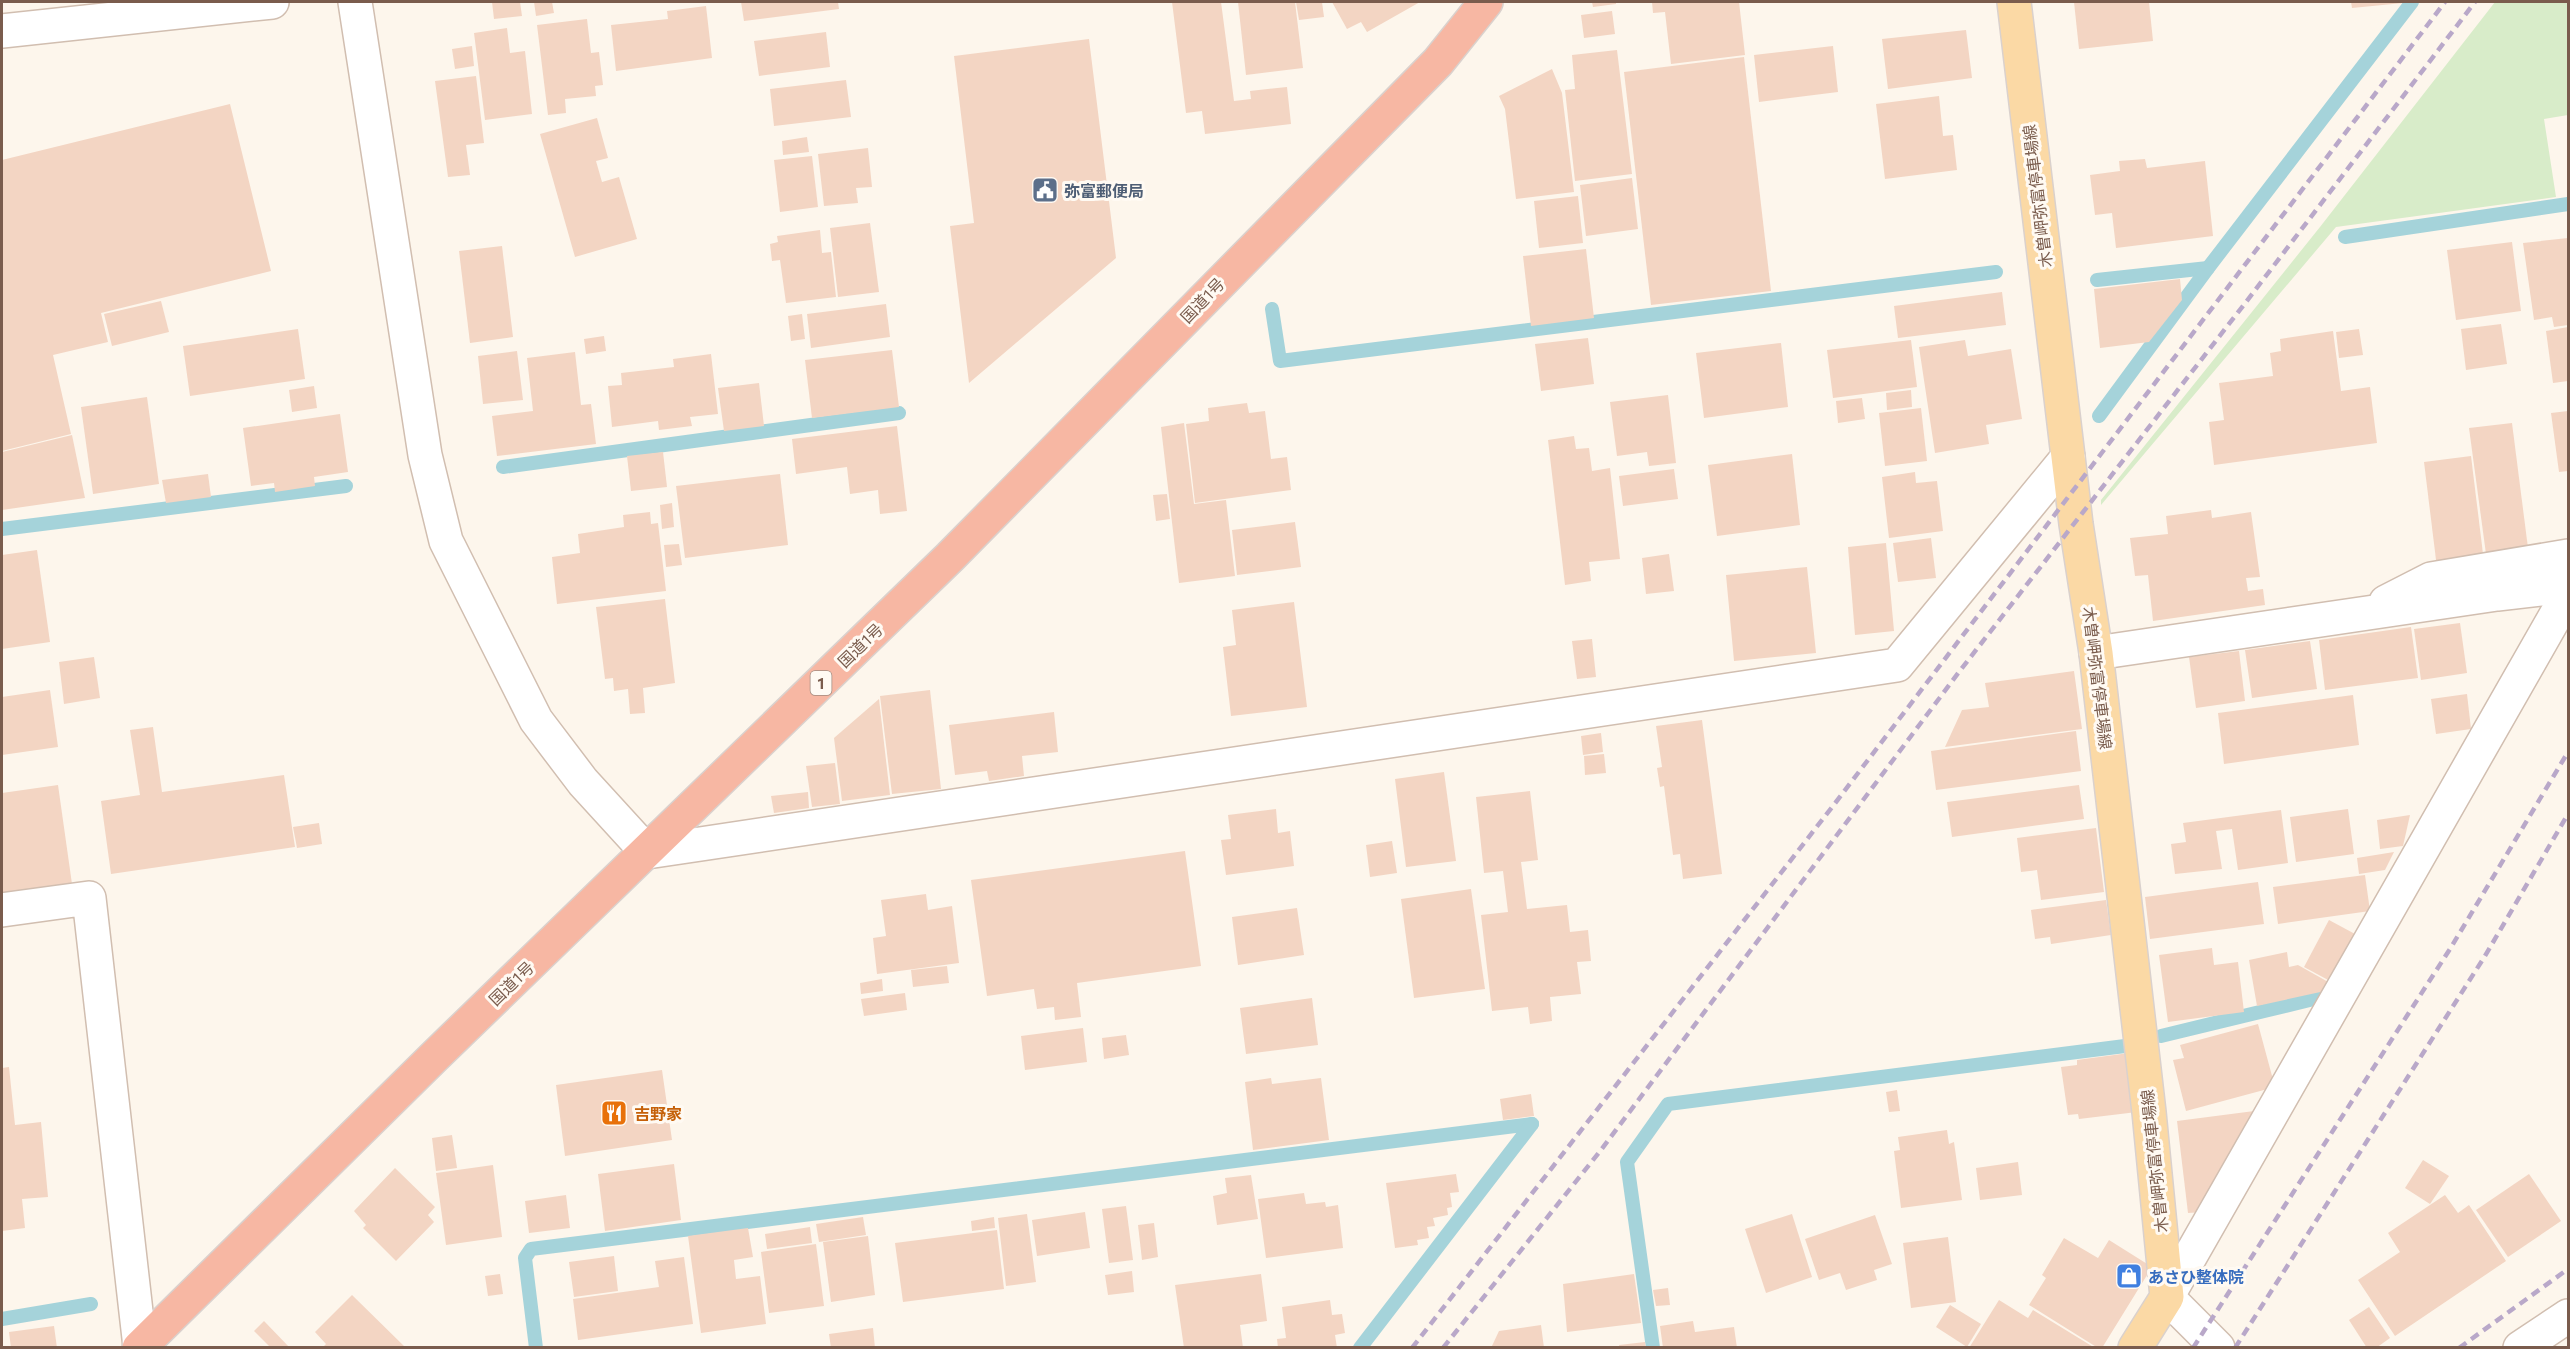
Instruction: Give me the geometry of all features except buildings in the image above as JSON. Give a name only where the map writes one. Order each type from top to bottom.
[{"type":"highway","name":"国道1号","points":[[140,1347],[434,1057],[958,550],[1438,62],[1486,2]]},
{"type":"main road","name":"木曽岬弥富停車場線","points":[[2014,2],[2076,524],[2096,653],[2149,1112],[2167,1297]]},
{"type":"main road","points":[[2135,1347],[2167,1297]]},
{"type":"street","points":[[2,31],[272,2]]},
{"type":"street","points":[[355,2],[425,455],[446,541],[536,720],[583,782],[647,852],[1897,665],[2068,457]]},
{"type":"street","points":[[2363,614],[2431,579],[2568,556]]},
{"type":"street","points":[[2096,653],[2497,594],[2566,595],[2167,1297],[2218,1347]]},
{"type":"street","points":[[2,910],[89,898],[140,1347]]},
{"type":"street","points":[[2520,1347],[2568,1316]]},
{"type":"green space","points":[[2495,2],[2568,2],[2568,115],[2544,119],[2556,197],[2336,227],[2101,505],[2101,500],[2320,227]]},
{"type":"waterway","points":[[2099,416],[2208,268],[2412,2]]},
{"type":"waterway","points":[[2345,237],[2568,204]]},
{"type":"waterway","points":[[2097,280],[2208,268]]},
{"type":"waterway","points":[[1272,309],[1280,361],[1996,272]]},
{"type":"waterway","points":[[503,467],[899,413]]},
{"type":"waterway","points":[[2,529],[346,486]]},
{"type":"waterway","points":[[2161,1036],[2326,996],[2331,987]]},
{"type":"waterway","points":[[1653,1348],[1627,1162],[1668,1104],[2125,1046]]},
{"type":"waterway","points":[[536,1348],[525,1258],[531,1249],[1532,1124]]},
{"type":"waterway","points":[[1360,1348],[1532,1124]]},
{"type":"waterway","points":[[2,1319],[91,1304]]},
{"type":"railway","points":[[1412,1348],[1836,802],[2445,2]]},
{"type":"railway","points":[[1443,1348],[1601,1150],[1959,672],[2475,2]]},
{"type":"railway","points":[[2193,1348],[2450,949],[2568,752]]},
{"type":"railway","points":[[2235,1348],[2485,956],[2568,814]]},
{"type":"railway","points":[[2459,1348],[2568,1269]]},
{"type":"place","name":"弥富郵便局","points":[[1045,190]]},
{"type":"place","name":"吉野家","points":[[614,1113]]},
{"type":"place","name":"あさひ整体院","points":[[2129,1276]]}]
